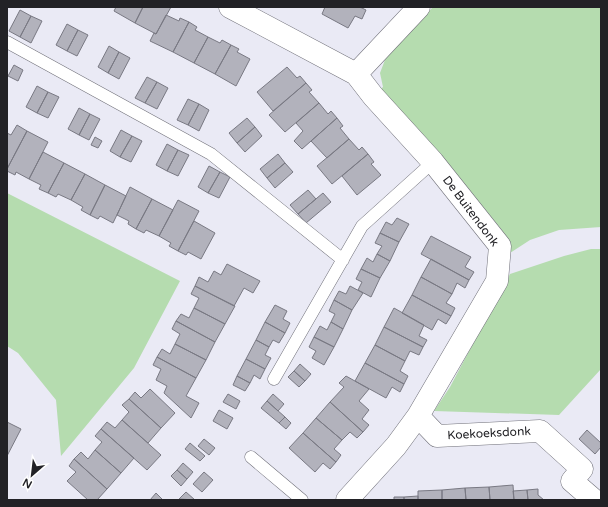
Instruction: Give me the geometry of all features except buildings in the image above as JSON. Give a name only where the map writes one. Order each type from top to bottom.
[{"type":"street","name":"De Buitendonk","points":[[230,7],[356,74],[373,96],[433,162],[500,246],[497,281],[418,416],[396,446],[347,500]]},
{"type":"street","points":[[356,74],[420,7]]},
{"type":"street","name":"Koekoeksdonk","points":[[418,416],[437,436],[540,431],[582,469],[572,481],[594,500]]},
{"type":"lane","points":[[7,42],[211,154],[343,260]]},
{"type":"lane","points":[[274,379],[362,226],[433,162]]},
{"type":"lane","points":[[251,457],[302,500]]},
{"type":"green space","points":[[433,7],[601,7],[601,227],[559,230],[530,240],[510,253],[510,249],[501,229],[436,151],[373,96],[383,87],[380,73],[388,52]]},
{"type":"green space","points":[[7,193],[180,281],[134,368],[61,456],[56,400],[18,353],[7,346]]},
{"type":"green space","points":[[591,249],[601,249],[601,369],[559,415],[434,411],[450,387],[510,274],[564,256]]}]
